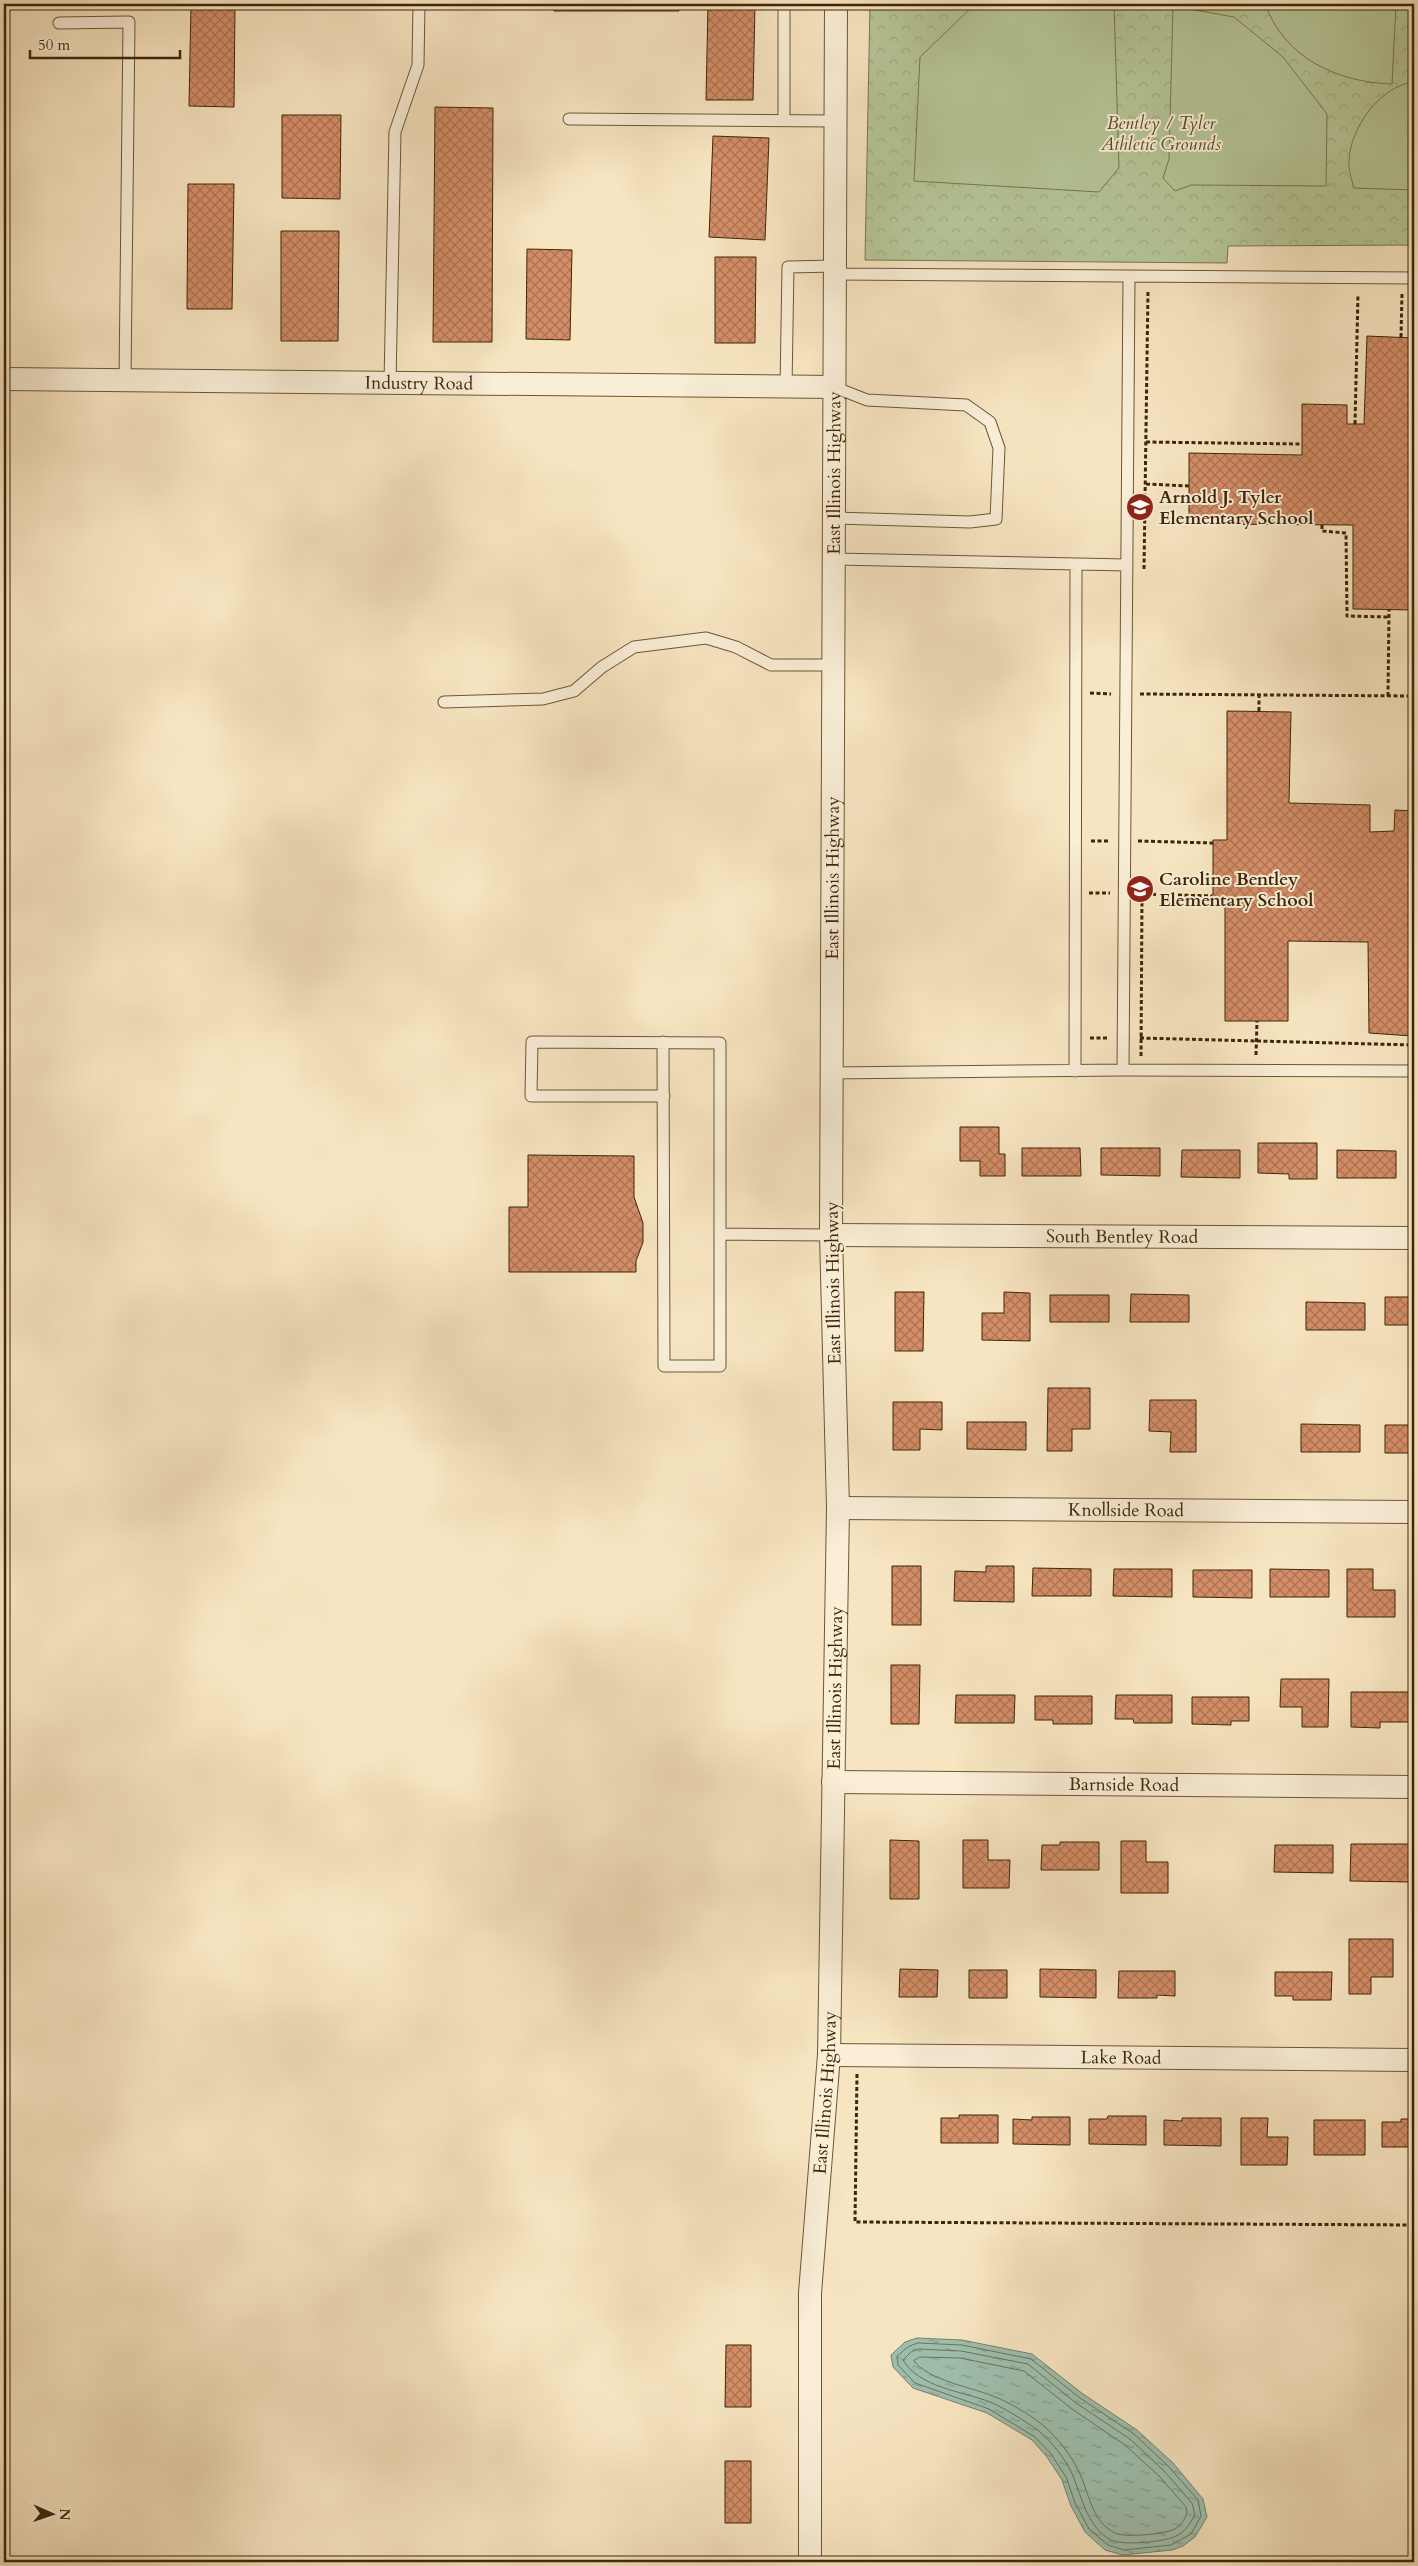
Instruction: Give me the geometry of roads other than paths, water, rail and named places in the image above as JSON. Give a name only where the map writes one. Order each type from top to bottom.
[{"type":"street","name":"East Illinois Highway","points":[[810,2562],[810,2293],[829,2055],[838,1508],[832,1235],[831,1074],[835,559],[834,121],[836,4]]},
{"type":"street","name":"Industry Road","points":[[4,379],[834,388]]},
{"type":"street","name":"South Bentley Road","points":[[832,1235],[1414,1238]]},
{"type":"street","name":"Knollside Road","points":[[838,1508],[1414,1512]]},
{"type":"street","name":"Barnside Road","points":[[833,1782],[1414,1787]]},
{"type":"street","name":"Lake Road","points":[[829,2055],[1414,2060]]},
{"type":"lane","points":[[390,383],[394,132],[418,65],[419,4]]},
{"type":"lane","points":[[784,10],[784,120]]},
{"type":"lane","points":[[59,23],[129,22],[125,380]]},
{"type":"lane","points":[[569,118],[834,121]]},
{"type":"lane","points":[[786,387],[788,267],[835,270],[1148,277],[1414,278]]},
{"type":"lane","points":[[1124,1070],[1129,276]]},
{"type":"lane","points":[[834,388],[867,400],[966,405],[990,422],[999,448],[996,519],[970,522],[834,518]]},
{"type":"lane","points":[[835,559],[1127,565]]},
{"type":"lane","points":[[1074,1071],[1076,564]]},
{"type":"lane","points":[[444,702],[543,699],[574,691],[602,666],[634,647],[706,638],[736,647],[771,665],[834,665]]},
{"type":"lane","points":[[663,1042],[664,1096],[664,1366],[720,1366],[720,1043],[663,1042],[532,1042],[532,1096],[664,1096]]},
{"type":"lane","points":[[831,1074],[1124,1070],[1414,1072]]},
{"type":"lane","points":[[720,1234],[832,1235]]},
{"type":"water","points":[[917,2338],[962,2340],[1032,2354],[1083,2394],[1137,2430],[1173,2463],[1203,2499],[1207,2517],[1195,2537],[1183,2546],[1172,2550],[1123,2555],[1105,2550],[1085,2532],[1071,2506],[1062,2480],[1047,2457],[1032,2440],[987,2413],[913,2388],[893,2367],[891,2355],[905,2342]]},
{"type":"place","name":"Arnold J. Tyler Elementary School","points":[[1140,507]]},
{"type":"place","name":"Caroline Bentley Elementary School","points":[[1140,889]]},
{"type":"park label","name":"Bentley / Tyler Athletic Grounds","points":[[1161,133]]}]
